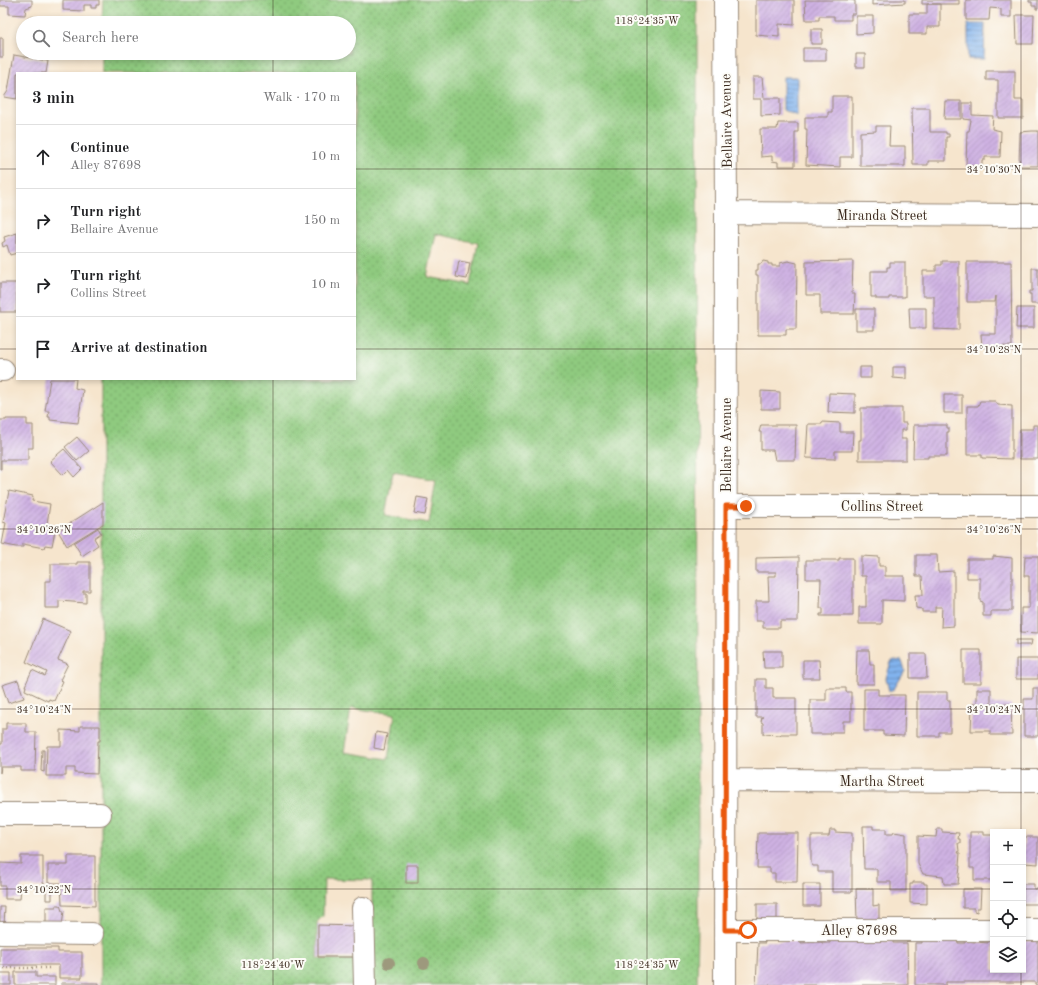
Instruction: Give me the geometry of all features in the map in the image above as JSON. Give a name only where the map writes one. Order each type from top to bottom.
[{"type":"street","name":"Bellaire Avenue","points":[[724,0],[726,213],[725,985]]},
{"type":"street","name":"Miranda Street","points":[[726,213],[1038,216]]},
{"type":"street","name":"Collins Street","points":[[726,506],[1038,506]]},
{"type":"street","name":"Martha Street","points":[[726,780],[1038,781]]},
{"type":"street","points":[[0,814],[100,814]]},
{"type":"street","points":[[363,908],[365,985]]},
{"type":"street","name":"Alley 87698","points":[[725,930],[990,930]]},
{"type":"street","points":[[1026,930],[1038,930]]},
{"type":"street","points":[[0,933],[92,934]]},
{"type":"path","points":[[0,968],[51,968]]},
{"type":"green space","points":[[103,0],[697,0],[697,985],[372,985],[372,880],[324,879],[323,916],[317,922],[317,959],[355,960],[360,985],[101,985],[101,380],[356,380],[356,72],[102,72],[102,60],[356,60],[356,16],[102,16]],"holes":[[[436,234],[478,243],[470,285],[427,277]],[[393,472],[436,480],[429,523],[385,515]],[[351,708],[395,714],[388,759],[344,752]]]},
{"type":"water","points":[[968,24],[985,24],[984,59],[968,59]]},
{"type":"water","points":[[783,77],[797,77],[797,116],[783,110]]},
{"type":"water","points":[[894,660],[902,661],[905,671],[894,689],[889,691],[886,678],[891,662]]},
{"type":"building","points":[[0,0],[32,0],[32,6],[26,8],[25,15],[9,14],[9,6],[0,6]]},
{"type":"building","points":[[63,0],[99,0],[99,5],[96,5],[96,8],[91,8],[91,5],[84,5],[84,11],[63,10]]},
{"type":"building","points":[[756,0],[794,0],[794,25],[779,24],[779,37],[756,35]]},
{"type":"building","points":[[805,0],[855,1],[855,14],[851,14],[851,20],[834,20],[834,16],[819,16],[819,20],[806,20]]},
{"type":"building","points":[[872,0],[905,0],[905,3],[872,5]]},
{"type":"building","points":[[922,0],[959,0],[959,4],[922,4]]},
{"type":"building","points":[[966,0],[1011,0],[1011,17],[1001,17],[1001,9],[990,8],[989,20],[966,20]]},
{"type":"building","points":[[1029,0],[1038,0],[1038,9],[1036,9],[1036,6],[1032,6],[1032,2],[1029,2]]},
{"type":"building","points":[[927,4],[940,4],[940,27],[927,27],[927,34],[909,34],[909,14],[927,14]]},
{"type":"building","points":[[1016,15],[1034,15],[1033,44],[1017,44]]},
{"type":"building","points":[[856,16],[873,16],[873,33],[856,34]]},
{"type":"building","points":[[811,29],[822,29],[822,44],[811,44]]},
{"type":"building","points":[[0,38],[3,38],[3,57],[0,57]]},
{"type":"building","points":[[803,48],[826,48],[826,61],[803,61]]},
{"type":"building","points":[[856,54],[865,54],[865,67],[856,67]]},
{"type":"building","points":[[14,55],[16,55],[16,60],[48,61],[46,72],[16,72],[16,99],[4,97],[8,91]]},
{"type":"building","points":[[986,71],[1015,71],[1015,100],[1023,100],[1023,118],[998,118],[998,80],[986,80]]},
{"type":"building","points":[[753,77],[762,77],[764,98],[780,98],[780,115],[761,116],[761,99],[753,99]]},
{"type":"building","points":[[832,96],[852,96],[852,157],[840,157],[840,167],[806,165],[807,129],[805,129],[805,117],[828,117],[828,112],[832,112]]},
{"type":"building","points":[[945,101],[961,101],[961,119],[944,119]]},
{"type":"building","points":[[963,103],[972,103],[972,115],[993,116],[992,129],[1001,131],[1000,157],[985,157],[985,160],[982,160],[982,166],[966,166],[967,131],[969,131],[971,120],[963,119]]},
{"type":"building","points":[[912,108],[930,108],[930,132],[946,132],[946,134],[949,134],[949,137],[946,137],[946,161],[928,161],[928,165],[913,165]]},
{"type":"building","points":[[778,123],[798,123],[798,132],[795,132],[795,166],[778,166],[778,162],[772,161],[772,156],[761,157],[760,129],[777,129]]},
{"type":"building","points":[[876,126],[890,126],[889,146],[905,146],[905,166],[860,166],[860,132],[876,131]]},
{"type":"building","points":[[1038,131],[1038,166],[1019,166],[1020,132]]},
{"type":"building","points":[[16,233],[16,253],[10,255],[7,245],[3,247],[2,243],[5,241],[4,237]]},
{"type":"building","points":[[459,261],[470,263],[467,279],[456,277]]},
{"type":"building","points":[[763,261],[768,262],[768,264],[772,264],[772,266],[780,266],[780,263],[788,261],[797,263],[796,329],[786,329],[786,335],[758,335],[758,275],[756,275],[756,270],[758,270],[758,264],[761,264]]},
{"type":"building","points":[[853,261],[852,294],[855,294],[854,314],[820,314],[820,295],[806,295],[806,262]]},
{"type":"building","points":[[942,261],[959,261],[959,330],[934,329],[934,296],[923,296],[923,271],[936,271],[936,265],[942,265]]},
{"type":"building","points":[[890,262],[905,262],[905,297],[876,299],[876,297],[871,297],[871,271],[887,271],[887,267],[890,267]]},
{"type":"building","points":[[967,262],[1011,262],[1012,346],[982,347],[981,334],[996,334],[996,296],[995,302],[967,302]]},
{"type":"building","points":[[1032,268],[1038,268],[1038,304],[1031,304],[1031,294],[1029,294],[1029,291],[1032,291]]},
{"type":"building","points":[[0,283],[16,283],[16,312],[0,312]]},
{"type":"building","points":[[909,308],[926,308],[926,328],[910,328]]},
{"type":"building","points":[[1017,308],[1034,308],[1034,328],[1016,328]]},
{"type":"building","points":[[856,309],[874,309],[874,330],[856,330]]},
{"type":"building","points":[[860,367],[871,367],[871,378],[860,378]]},
{"type":"building","points":[[893,367],[906,367],[906,379],[893,378]]},
{"type":"building","points":[[50,380],[76,380],[75,388],[83,390],[78,423],[50,420],[50,417],[48,417],[49,411],[45,411]]},
{"type":"building","points":[[761,391],[780,392],[780,409],[761,409]]},
{"type":"building","points":[[829,393],[855,394],[855,413],[828,412]]},
{"type":"building","points":[[944,395],[962,395],[962,413],[944,413]]},
{"type":"building","points":[[980,401],[995,401],[998,405],[1012,406],[1012,459],[982,458],[982,455],[967,455],[967,406],[978,406]]},
{"type":"building","points":[[861,408],[902,408],[902,423],[906,423],[906,430],[901,430],[901,439],[906,439],[906,460],[859,460],[859,440],[861,440]]},
{"type":"building","points":[[27,419],[27,425],[33,425],[33,448],[28,448],[28,460],[1,460],[0,469],[0,420]]},
{"type":"building","points":[[822,422],[840,423],[840,432],[853,432],[852,451],[835,451],[835,459],[806,458],[808,424],[822,424]]},
{"type":"building","points":[[761,425],[796,425],[795,460],[775,460],[773,450],[761,450],[761,432],[759,432]]},
{"type":"building","points":[[914,425],[947,425],[949,432],[947,432],[947,456],[913,458]]},
{"type":"building","points":[[1033,425],[1038,425],[1038,459],[1020,459],[1020,429],[1033,429]]},
{"type":"building","points":[[77,437],[89,451],[77,461],[65,447]]},
{"type":"building","points":[[64,449],[82,469],[74,477],[68,470],[63,475],[50,461]]},
{"type":"building","points":[[9,491],[33,496],[32,501],[50,504],[47,524],[56,526],[52,546],[45,545],[44,548],[23,544],[23,547],[16,547],[2,544],[6,523],[3,522]]},
{"type":"building","points":[[417,497],[428,499],[425,515],[414,513]]},
{"type":"building","points":[[103,502],[103,524],[67,546],[58,531]]},
{"type":"building","points":[[98,528],[101,533],[94,538],[98,545],[82,556],[74,543]]},
{"type":"building","points":[[916,555],[937,555],[938,572],[954,571],[954,626],[941,627],[942,607],[935,607],[935,612],[922,612],[922,609],[916,608],[915,595],[923,595],[922,576],[916,576]]},
{"type":"building","points":[[861,556],[879,557],[879,566],[885,566],[885,576],[904,576],[904,601],[882,600],[882,624],[859,624],[859,607],[866,607],[866,576],[861,576]]},
{"type":"building","points":[[993,556],[1012,558],[1012,611],[991,611],[991,616],[983,616],[983,602],[980,601],[980,578],[967,578],[967,559],[993,559]]},
{"type":"building","points":[[1025,556],[1038,556],[1038,633],[1021,632],[1021,608],[1029,608],[1029,576],[1024,576]]},
{"type":"building","points":[[799,557],[798,621],[780,621],[780,628],[763,628],[763,621],[756,621],[756,601],[769,601],[768,576],[776,576],[776,572],[756,572],[756,558]]},
{"type":"building","points":[[839,558],[853,558],[853,616],[820,616],[820,614],[823,614],[823,608],[820,608],[821,579],[806,579],[806,560],[839,560]]},
{"type":"building","points":[[77,562],[90,562],[90,591],[83,591],[83,593],[86,593],[86,603],[59,601],[59,608],[45,608],[45,581],[51,581],[51,564],[77,564]]},
{"type":"building","points":[[43,619],[71,631],[58,660],[68,664],[60,680],[63,681],[54,701],[49,699],[48,701],[25,690],[25,686],[32,670],[45,676],[47,672],[26,662]]},
{"type":"building","points":[[1016,640],[1032,640],[1031,645],[1016,645]]},
{"type":"building","points":[[857,650],[869,650],[870,664],[874,664],[874,684],[856,684]]},
{"type":"building","points":[[963,650],[981,650],[981,683],[963,683]]},
{"type":"building","points":[[763,651],[782,651],[782,668],[764,668]]},
{"type":"building","points":[[910,654],[926,654],[927,678],[910,678]]},
{"type":"building","points":[[1016,659],[1038,659],[1038,679],[1016,679]]},
{"type":"building","points":[[803,660],[819,660],[820,678],[803,678]]},
{"type":"building","points":[[756,679],[766,679],[766,688],[773,688],[773,698],[796,698],[796,734],[763,734],[763,723],[761,722],[762,717],[756,717]]},
{"type":"building","points":[[18,680],[24,698],[8,703],[2,685]]},
{"type":"building","points":[[826,688],[846,688],[846,692],[851,692],[851,721],[843,721],[843,732],[831,732],[831,734],[810,734],[810,700],[826,700]]},
{"type":"building","points":[[1033,688],[1038,688],[1038,736],[1024,736],[1024,699],[1033,699]]},
{"type":"building","points":[[864,689],[878,689],[878,695],[905,695],[904,736],[883,735],[883,731],[864,731]]},
{"type":"building","points":[[977,689],[991,689],[991,704],[1011,704],[1012,735],[990,735],[990,731],[971,731],[972,704],[977,704]]},
{"type":"building","points":[[917,692],[947,692],[947,700],[950,700],[950,732],[939,732],[939,736],[917,736]]},
{"type":"building","points":[[6,723],[26,723],[26,732],[36,732],[35,771],[21,771],[21,767],[1,767],[0,773],[0,744],[2,744],[2,729],[6,729]]},
{"type":"building","points":[[80,726],[100,726],[97,774],[75,773],[75,768],[66,768],[66,776],[46,776],[47,746],[61,746],[61,730],[80,731]]},
{"type":"building","points":[[376,732],[387,734],[384,750],[374,748]]},
{"type":"building","points":[[42,750],[44,750],[44,772],[41,771]]},
{"type":"building","points":[[863,826],[873,826],[873,829],[886,829],[886,834],[893,834],[894,832],[906,834],[906,891],[891,891],[891,882],[877,882],[877,869],[864,869]]},
{"type":"building","points":[[937,829],[942,829],[942,832],[959,833],[958,839],[960,839],[960,843],[958,843],[958,853],[960,853],[960,866],[958,884],[944,884],[943,876],[923,874],[918,864],[918,836],[936,837]]},
{"type":"building","points":[[830,830],[835,830],[835,832],[852,833],[852,892],[832,892],[832,872],[818,872],[818,866],[813,866],[811,863],[811,836],[829,836]]},
{"type":"building","points":[[970,832],[984,832],[984,835],[990,835],[990,880],[974,880],[974,868],[970,868]]},
{"type":"building","points":[[758,833],[798,833],[797,882],[775,882],[775,873],[770,873],[770,868],[757,868]]},
{"type":"building","points":[[1026,837],[1038,837],[1038,864],[1026,863]]},
{"type":"building","points":[[21,856],[43,856],[44,887],[21,886],[20,899],[5,899],[5,886],[0,886],[0,863],[21,864]]},
{"type":"building","points":[[68,856],[95,856],[95,906],[62,905],[61,883],[48,883],[48,865],[68,865]]},
{"type":"building","points":[[406,865],[418,865],[418,883],[406,883]]},
{"type":"building","points":[[913,882],[924,882],[924,884],[927,884],[927,904],[910,903],[910,884],[913,884]]},
{"type":"building","points":[[803,884],[820,884],[820,906],[803,906]]},
{"type":"building","points":[[1026,884],[1034,884],[1034,889],[1038,889],[1038,904],[1026,904]]},
{"type":"building","points":[[46,887],[52,887],[52,900],[46,900]]},
{"type":"building","points":[[856,889],[873,889],[873,906],[879,905],[879,921],[857,921]]},
{"type":"building","points":[[963,889],[981,889],[980,908],[977,908],[977,912],[974,911],[974,908],[963,908]]},
{"type":"building","points":[[757,904],[777,904],[777,921],[757,921]]},
{"type":"building","points":[[56,905],[60,905],[62,911],[64,911],[62,926],[46,924],[46,907],[56,907]]},
{"type":"building","points":[[0,907],[5,907],[4,926],[0,926]]},
{"type":"building","points":[[318,925],[357,926],[357,957],[318,957]]},
{"type":"building","points":[[765,941],[830,943],[830,941],[893,941],[893,943],[907,943],[908,985],[756,985],[758,943],[765,943]]},
{"type":"building","points":[[922,941],[958,941],[958,943],[965,943],[965,941],[988,943],[988,941],[990,941],[990,973],[1026,973],[1026,941],[1038,941],[1038,985],[1035,985],[1035,982],[946,982],[946,985],[915,985],[915,943],[922,943]]},
{"type":"building","points":[[0,948],[58,948],[58,952],[82,952],[82,978],[59,978],[59,965],[0,965]]},
{"type":"building","points":[[15,972],[36,972],[36,977],[55,977],[55,985],[15,985]]},
{"type":"building","points":[[0,973],[11,973],[11,985],[0,985]]},
{"type":"building","points":[[61,983],[99,983],[99,985],[61,985]]},
{"type":"route","points":[[746,506],[726,506],[725,930],[748,930]]}]
